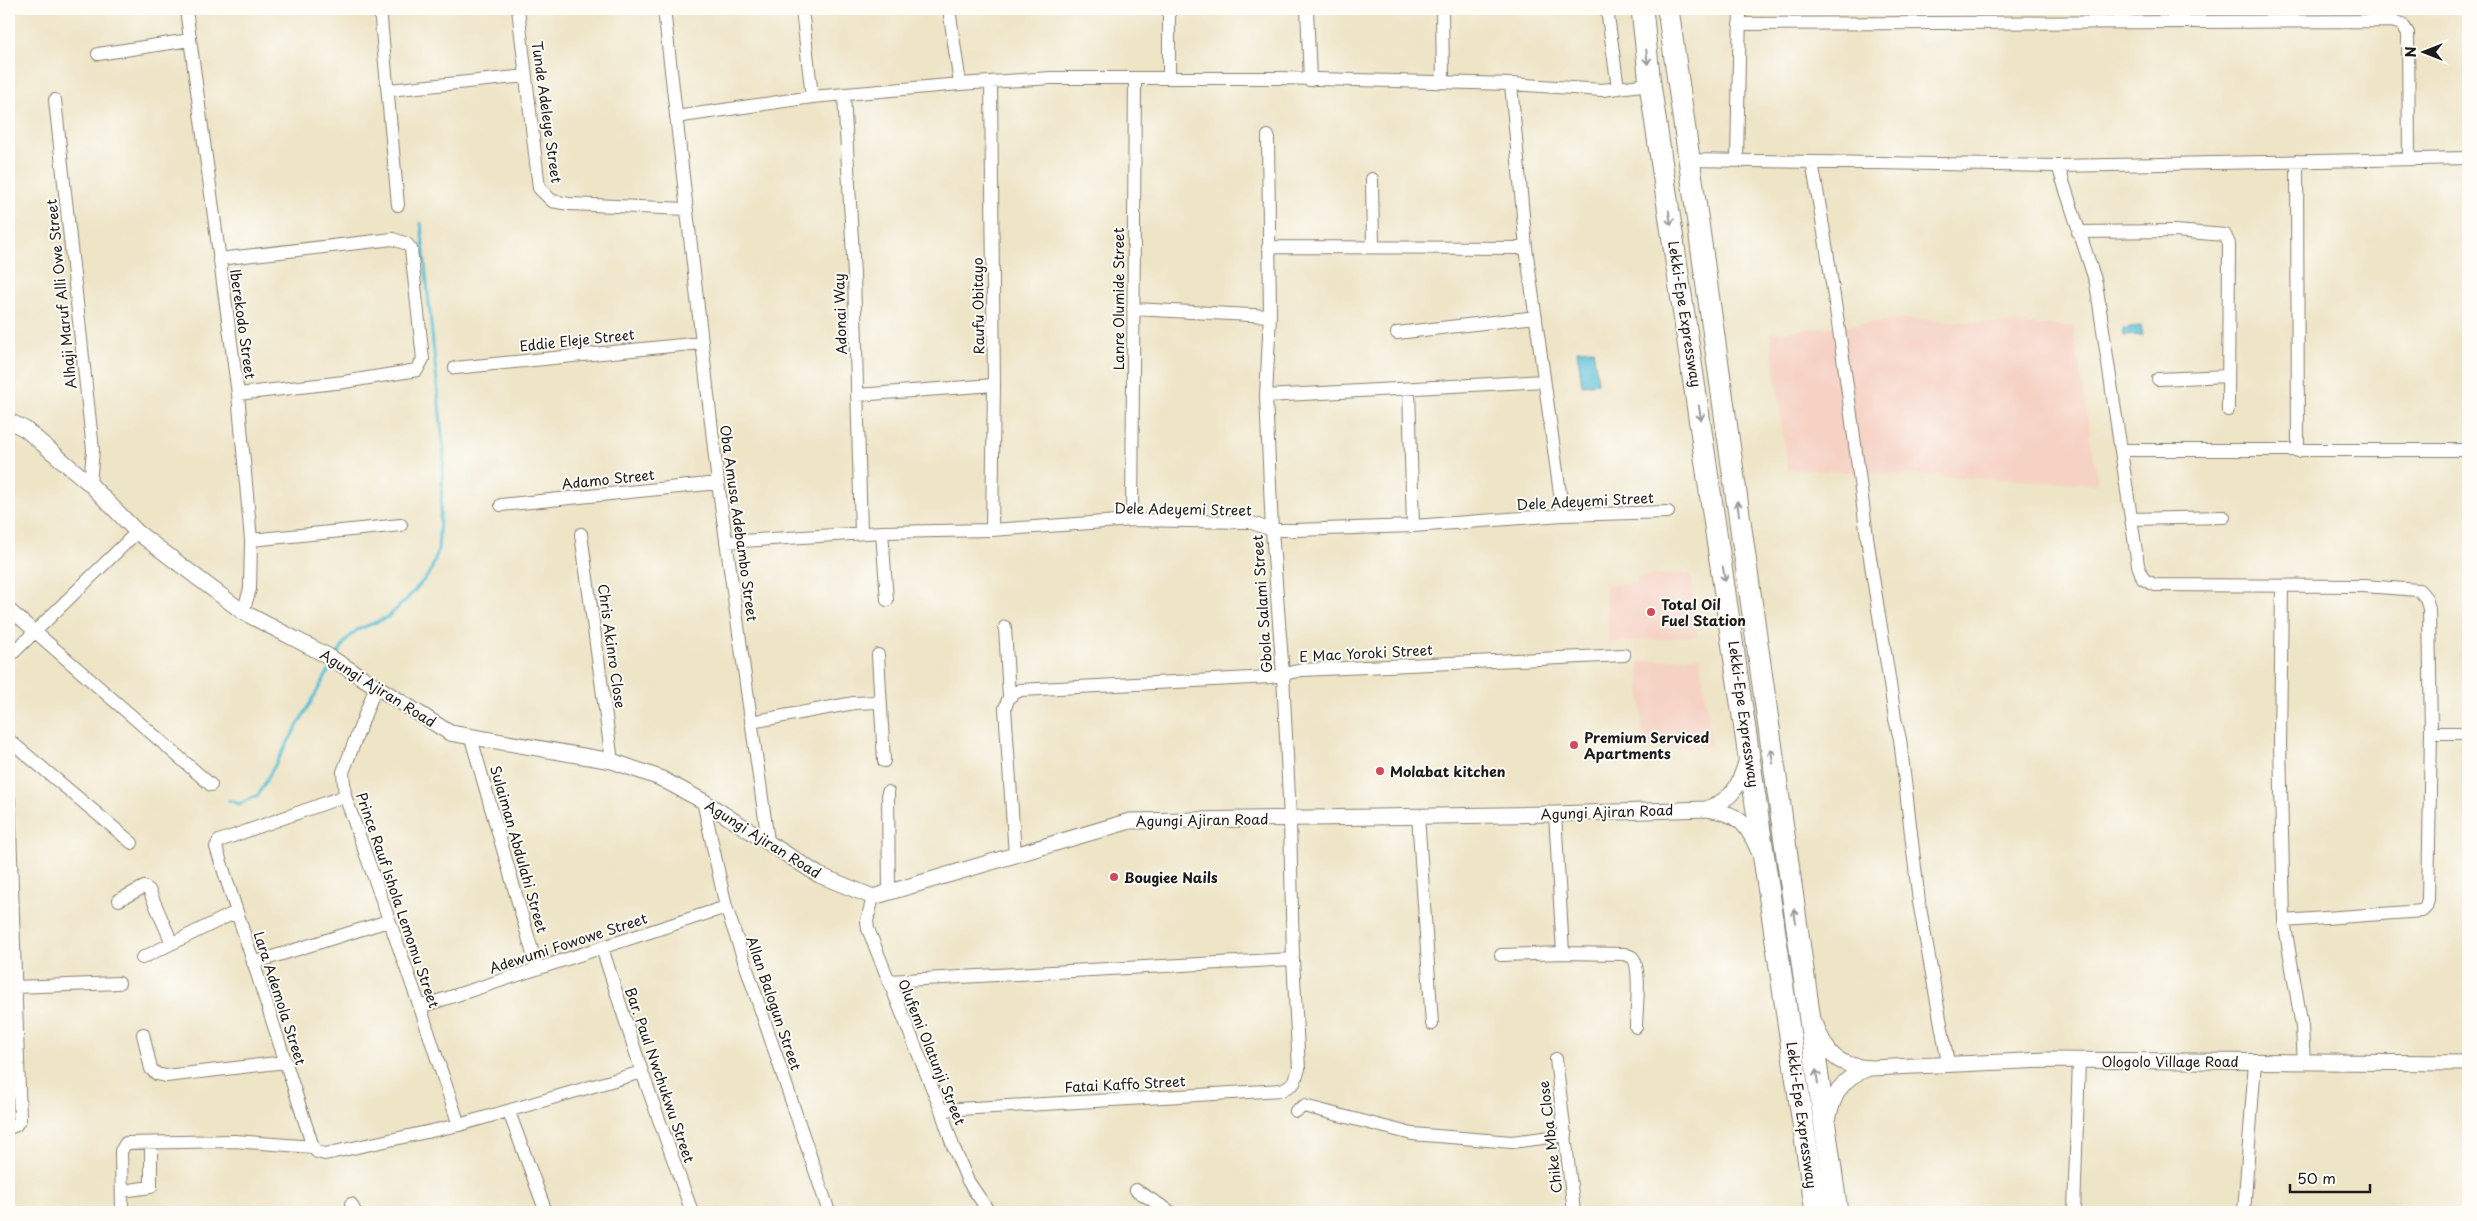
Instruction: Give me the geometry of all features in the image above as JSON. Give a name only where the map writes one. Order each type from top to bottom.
[{"type":"highway","name":"Lekki-Epe Expressway","points":[[1642,9],[1650,84],[1732,628],[1748,755],[1768,872],[1816,1212]]},
{"type":"highway","points":[[1662,9],[1667,43],[1676,62]]},
{"type":"highway","name":"Lekki-Epe Expressway","points":[[1668,9],[1837,1212]]},
{"type":"street","name":"Iberekodo Street","points":[[186,9],[238,394],[251,540],[250,589],[243,612]]},
{"type":"street","points":[[380,9],[389,90],[398,205]]},
{"type":"street","name":"Tunde Adeleye Street","points":[[518,9],[539,188],[552,201],[569,204],[686,209]]},
{"type":"street","name":"Oba Amusa Adebambo Street","points":[[664,9],[718,483],[768,841]]},
{"type":"street","points":[[802,9],[812,97]]},
{"type":"street","points":[[949,9],[960,84]]},
{"type":"street","points":[[1169,9],[1169,77]]},
{"type":"street","points":[[1307,9],[1310,80]]},
{"type":"street","points":[[1442,9],[1443,81]]},
{"type":"street","points":[[1607,9],[1618,88]]},
{"type":"street","points":[[1737,160],[1740,9]]},
{"type":"street","points":[[1739,24],[2392,21],[2402,24],[2408,33],[2409,159]]},
{"type":"street","points":[[98,54],[190,40]]},
{"type":"street","points":[[389,90],[526,76]]},
{"type":"street","points":[[676,117],[812,97],[1051,78],[1169,77],[1443,81],[1602,90],[1650,84]]},
{"type":"street","name":"Lanre Olumide Street","points":[[1132,520],[1135,78]]},
{"type":"street","name":"Raufu Obitayo","points":[[990,82],[994,385],[992,530]]},
{"type":"street","points":[[1511,84],[1526,248],[1562,514]]},
{"type":"street","name":"Adonai Way","points":[[844,94],[854,275],[861,534]]},
{"type":"street","name":"Alhaji Maruf Alli Owe Street","points":[[55,100],[93,450],[90,484]]},
{"type":"street","name":"Gbola Salami Street","points":[[1268,136],[1270,316],[1266,396],[1272,530],[1283,674],[1290,819],[1293,959],[1299,1069]]},
{"type":"street","points":[[1689,160],[2058,166],[2468,158]]},
{"type":"street","points":[[1812,162],[1857,448],[1864,514],[1895,719],[1900,739],[1919,902],[1948,1063]]},
{"type":"street","points":[[2297,162],[2298,451]]},
{"type":"street","points":[[2058,166],[2096,283],[2143,580],[2154,585],[2363,586],[2419,590],[2426,598],[2429,609],[2431,733],[2426,907],[2422,912],[2284,921]]},
{"type":"street","points":[[1372,179],[1373,248]]},
{"type":"street","points":[[2078,232],[2175,231],[2225,234],[2229,244],[2228,410]]},
{"type":"street","points":[[219,259],[393,239],[407,244],[411,249],[423,359],[417,370],[344,382],[238,394]]},
{"type":"street","points":[[1268,247],[1526,248]]},
{"type":"street","points":[[1133,309],[1270,316]]},
{"type":"street","points":[[1397,333],[1536,317]]},
{"type":"street","name":"Eddie Eleje Street","points":[[455,368],[701,343]]},
{"type":"street","points":[[2158,379],[2228,376]]},
{"type":"street","points":[[1266,396],[1544,381]]},
{"type":"street","points":[[857,395],[994,385]]},
{"type":"street","points":[[1409,389],[1413,526]]},
{"type":"street","name":"Agungi Ajiran Road","points":[[9,421],[25,428],[90,484],[137,532],[243,612],[342,664],[450,733],[612,761],[660,778],[703,801],[819,875],[873,897],[1130,821],[1555,814],[1706,809]]},
{"type":"street","points":[[2123,450],[2468,450]]},
{"type":"street","name":"Adamo Street","points":[[501,505],[718,483]]},
{"type":"street","name":"Dele Adeyemi Street","points":[[726,542],[882,532],[992,530],[1132,520],[1249,522],[1272,530],[1413,526],[1562,514],[1668,512]]},
{"type":"street","points":[[2132,519],[2224,517]]},
{"type":"street","points":[[251,540],[401,525]]},
{"type":"street","points":[[9,657],[137,532]]},
{"type":"street","points":[[882,532],[887,600]]},
{"type":"street","name":"Chris Akinro Close","points":[[582,534],[612,761]]},
{"type":"street","points":[[2282,586],[2280,743],[2284,921],[2302,1027],[2304,1063]]},
{"type":"street","points":[[9,609],[211,785]]},
{"type":"street","points":[[1005,627],[1014,694],[1005,708],[1015,855]]},
{"type":"street","points":[[878,655],[879,702],[884,761]]},
{"type":"street","name":"E Mac Yoroki Street","points":[[1014,694],[1272,677],[1302,670],[1624,655]]},
{"type":"street","name":"Prince Rauf Ishola Lemomu Street","points":[[376,686],[343,772],[345,796],[420,1007],[459,1125]]},
{"type":"street","points":[[751,722],[854,703],[879,702]]},
{"type":"street","points":[[2431,733],[2468,733]]},
{"type":"street","name":"Sulaiman Abdulahi Street","points":[[471,738],[537,968]]},
{"type":"street","points":[[9,740],[132,843]]},
{"type":"street","points":[[1706,809],[1723,803],[1740,783],[1748,755]]},
{"type":"street","points":[[888,792],[889,892]]},
{"type":"street","name":"Lara Ademola Street","points":[[312,1147],[236,912],[217,844],[345,796]]},
{"type":"street","points":[[9,800],[20,1119],[16,1125],[9,1128]]},
{"type":"street","name":"Allan Balogun Street","points":[[703,801],[726,907],[828,1212]]},
{"type":"street","points":[[1706,809],[1726,812],[1745,826],[1754,839],[1768,872]]},
{"type":"street","points":[[1555,814],[1563,953]]},
{"type":"street","points":[[1418,815],[1432,1024]]},
{"type":"street","points":[[119,900],[144,886],[149,890],[172,943]]},
{"type":"street","name":"Olufemi Olatunji Street","points":[[873,897],[867,921],[888,981],[968,1181],[989,1212]]},
{"type":"street","name":"Adewumi Fowowe Street","points":[[420,1007],[726,907]]},
{"type":"street","points":[[142,958],[236,912]]},
{"type":"street","points":[[253,963],[388,921]]},
{"type":"street","name":"Bar. Paul Nwchukwu Street","points":[[602,948],[642,1072],[692,1212]]},
{"type":"street","points":[[1501,955],[1624,954],[1632,958],[1636,965],[1637,981],[1636,1027]]},
{"type":"street","points":[[888,981],[1293,959]]},
{"type":"street","points":[[15,987],[119,983]]},
{"type":"street","points":[[1806,995],[1817,1028],[1829,1051],[1845,1064],[1871,1068]]},
{"type":"street","points":[[143,1034],[151,1069],[156,1074],[166,1076],[285,1062]]},
{"type":"street","name":"Chike Mba Close","points":[[1556,1059],[1574,1212]]},
{"type":"street","points":[[2074,1212],[2079,1060]]},
{"type":"street","name":"Ologolo Village Road","points":[[1871,1068],[1948,1063],[2079,1060],[2468,1063]]},
{"type":"street","points":[[2244,1212],[2255,1062]]},
{"type":"street","points":[[1827,1146],[1828,1122],[1836,1092],[1850,1076],[1871,1068]]},
{"type":"street","name":"Fatai Kaffo Street","points":[[941,1110],[1282,1090],[1294,1083],[1299,1069]]},
{"type":"street","points":[[122,1210],[122,1146],[126,1143],[151,1144],[234,1140],[312,1147],[317,1152],[326,1154],[459,1125],[642,1072]]},
{"type":"street","points":[[1296,1111],[1304,1106],[1412,1134],[1512,1142],[1566,1135]]},
{"type":"street","points":[[509,1112],[546,1212]]},
{"type":"street","points":[[122,1192],[151,1187],[151,1144]]},
{"type":"street","points":[[1136,1190],[1171,1212]]},
{"type":"shaded area","points":[[1908,319],[2073,326],[2098,484],[1788,469],[1770,333]]},
{"type":"shaded area","name":"Total Oil Fuel Station","points":[[1691,574],[1697,636],[1609,643],[1605,585],[1637,584],[1637,576]]},
{"type":"shaded area","points":[[1700,656],[1712,746],[1643,749],[1639,662]]},
{"type":"water","points":[[2141,326],[2143,335],[2124,336],[2123,328]]},
{"type":"water","points":[[1593,349],[1598,383],[1582,385],[1577,350]]},
{"type":"waterway","points":[[336,657],[347,639],[357,630],[388,617],[406,600],[430,573],[438,551],[444,454],[421,223]]},
{"type":"waterway","points":[[9,618],[18,625]]},
{"type":"waterway","points":[[229,800],[239,804],[258,795],[332,665]]},
{"type":"place","name":"Total Oil Fuel Station","points":[[1651,612]]},
{"type":"place","name":"Premium Serviced Apartments","points":[[1574,745]]},
{"type":"place","name":"Molabat kitchen","points":[[1380,771]]},
{"type":"place","name":"Bougiee Nails","points":[[1114,877]]}]
